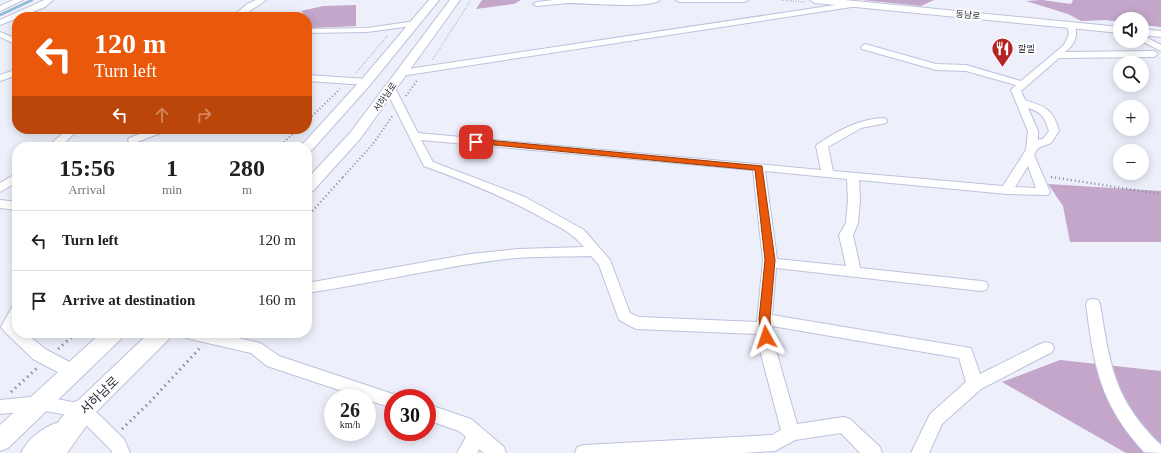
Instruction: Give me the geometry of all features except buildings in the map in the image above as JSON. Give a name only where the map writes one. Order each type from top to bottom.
[{"type":"highway","points":[[51,453],[83,410]]},
{"type":"main road","points":[[312,142],[366,82],[434,0]]},
{"type":"main road","name":"서하남로","points":[[312,183],[355,136],[455,0]]},
{"type":"main road","name":"동남로","points":[[815,0],[1113,29]]},
{"type":"main road","points":[[1149,33],[1161,34]]},
{"type":"main road","points":[[0,440],[109,338]]},
{"type":"main road","name":"서하남로","points":[[33,453],[83,410],[157,338]]},
{"type":"street","points":[[0,9],[19,0]]},
{"type":"street","points":[[26,12],[42,5],[49,0]]},
{"type":"street","points":[[242,12],[262,0]]},
{"type":"street","points":[[537,4],[567,1],[639,2],[656,0]]},
{"type":"street","points":[[680,0],[744,0]]},
{"type":"street","points":[[401,73],[855,4]]},
{"type":"street","points":[[0,23],[12,18]]},
{"type":"street","points":[[312,31],[367,30],[416,23]]},
{"type":"street","points":[[1007,190],[1030,151],[1033,130],[1016,90],[1068,46],[1073,34],[1071,25]]},
{"type":"street","points":[[0,34],[12,40]]},
{"type":"street","points":[[1149,45],[1159,54]]},
{"type":"street","points":[[865,48],[936,67],[966,68],[1023,84]]},
{"type":"street","points":[[1058,55],[1159,54]]},
{"type":"street","points":[[1149,58],[1159,54]]},
{"type":"street","points":[[0,78],[12,74]]},
{"type":"street","points":[[312,78],[366,82]]},
{"type":"street","points":[[390,88],[428,164],[521,200],[579,233],[605,263],[624,316],[636,323],[765,324],[964,353],[975,384]]},
{"type":"street","points":[[1021,102],[1039,108],[1050,117],[1054,131],[1048,142],[1030,151]]},
{"type":"street","points":[[828,174],[822,146],[851,128],[868,122],[882,121]]},
{"type":"street","points":[[59,142],[68,134]]},
{"type":"street","points":[[134,140],[149,134]]},
{"type":"street","points":[[413,136],[759,168],[1044,192],[1030,151]]},
{"type":"street","points":[[759,168],[770,263],[765,324],[767,347],[791,433]]},
{"type":"street","points":[[853,176],[854,200],[852,223],[846,235],[854,271]]},
{"type":"street","points":[[0,188],[12,180]]},
{"type":"street","points":[[0,204],[12,205]]},
{"type":"street","points":[[312,287],[348,283],[449,262],[495,255],[595,251]]},
{"type":"street","points":[[770,263],[982,286]]},
{"type":"street","points":[[1093,304],[1101,356],[1112,393],[1137,434],[1157,453]]},
{"type":"street","points":[[12,321],[9,327],[12,330]]},
{"type":"street","points":[[21,338],[39,354],[73,372]]},
{"type":"street","points":[[210,338],[256,348],[274,361],[384,398]]},
{"type":"street","points":[[920,453],[936,419],[975,384],[1046,348]]},
{"type":"street","points":[[0,408],[40,402],[83,410],[116,448]]},
{"type":"street","points":[[436,415],[465,425],[497,453]]},
{"type":"street","points":[[584,453],[775,443],[791,433],[844,426],[873,453]]},
{"type":"street","points":[[466,453],[478,436]]},
{"type":"path","points":[[312,211],[373,144],[426,69],[471,0]]},
{"type":"path","points":[[312,116],[349,80]]},
{"type":"path","points":[[284,142],[293,134]]},
{"type":"path","points":[[1037,175],[1161,194]]},
{"type":"path","points":[[116,448],[149,403],[210,338]]},
{"type":"shaded area","points":[[482,0],[521,0],[514,4],[476,9]]},
{"type":"shaded area","points":[[862,0],[934,0],[921,6]]},
{"type":"shaded area","points":[[1042,0],[1071,4],[1073,0],[1161,0],[1161,27],[1149,26],[1149,12],[1113,12],[1113,21],[1081,21],[1068,14],[1026,1]]},
{"type":"shaded area","points":[[356,5],[356,26],[312,28],[312,12],[301,11],[323,6]]},
{"type":"shaded area","points":[[1048,184],[1161,191],[1161,242],[1070,242],[1063,206]]},
{"type":"shaded area","points":[[1060,360],[1161,371],[1161,451],[1158,453],[1126,453],[1002,382]]},
{"type":"waterway","points":[[0,15],[32,0]]},
{"type":"place","name":"깔멜","points":[[1002,68]]},
{"type":"route","points":[[476,142],[759,168],[770,260],[764,319],[766,337]]}]
